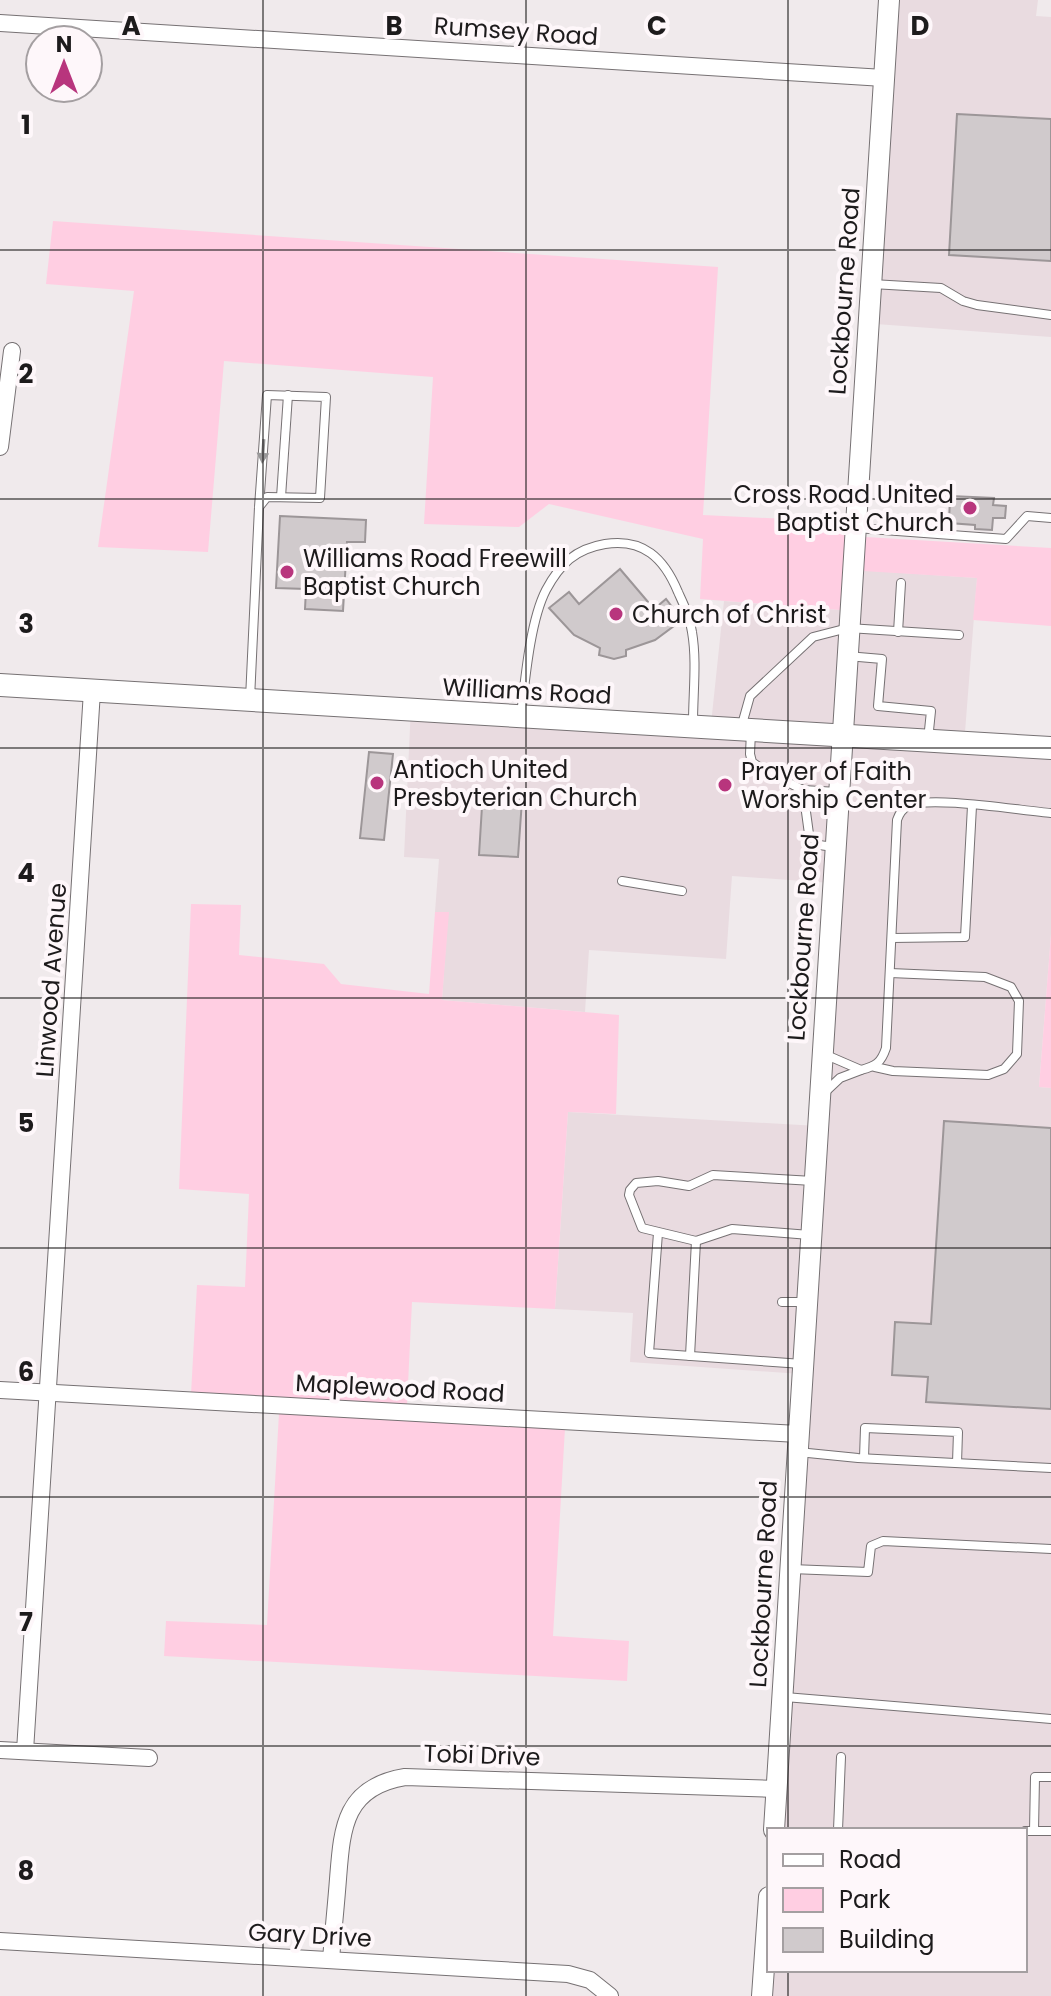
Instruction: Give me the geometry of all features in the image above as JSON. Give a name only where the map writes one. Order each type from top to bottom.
[{"type":"main road","name":"Williams Road","points":[[0,685],[1051,748]]},
{"type":"street","name":"Lockbourne Road","points":[[774,1828],[889,0]]},
{"type":"street","name":"Rumsey Road","points":[[0,23],[884,78]]},
{"type":"street","points":[[0,447],[12,351]]},
{"type":"street","name":"Linwood Avenue","points":[[25,1751],[92,691]]},
{"type":"street","name":"Maplewood Road","points":[[0,1390],[798,1443]]},
{"type":"street","points":[[0,1750],[149,1758]]},
{"type":"street","name":"Tobi Drive","points":[[331,1960],[340,1842],[346,1819],[360,1797],[392,1779],[421,1777],[776,1789]]},
{"type":"street","points":[[762,1996],[767,1925]]},
{"type":"street","name":"Gary Drive","points":[[0,1941],[568,1974],[590,1980],[610,1996]]},
{"type":"lane","points":[[871,284],[941,288],[977,305],[1051,315]]},
{"type":"lane","points":[[250,700],[259,507],[267,395],[326,397],[320,498],[267,497],[259,507]]},
{"type":"lane","points":[[281,497],[288,395]]},
{"type":"lane","points":[[855,528],[1006,539],[1027,516],[1051,518]]},
{"type":"lane","points":[[520,716],[534,633],[544,594],[556,572],[578,551],[621,543],[638,545],[653,552],[662,562],[689,616],[694,651],[693,726]]},
{"type":"lane","points":[[898,632],[901,583]]},
{"type":"lane","points":[[838,792],[803,790],[752,762],[746,730],[750,696],[813,637],[848,628],[959,635]]},
{"type":"lane","points":[[846,656],[882,659],[878,706],[931,711],[928,740]]},
{"type":"lane","points":[[803,790],[809,834],[819,845],[835,847]]},
{"type":"lane","points":[[875,1067],[882,1061],[886,1048],[897,820],[900,812],[917,803],[1051,813]]},
{"type":"lane","points":[[892,938],[965,937],[972,806]]},
{"type":"lane","points":[[622,881],[682,891]]},
{"type":"lane","points":[[819,1097],[840,1078],[861,1070],[875,1067],[893,1071],[988,1075],[1004,1069],[1017,1054],[1019,1001],[1011,987],[985,977],[890,973]]},
{"type":"lane","points":[[821,1054],[840,1059],[861,1070]]},
{"type":"lane","points":[[810,1235],[732,1229],[696,1241],[658,1233],[642,1228],[629,1195],[636,1183],[658,1181],[689,1186],[713,1175],[814,1181]]},
{"type":"lane","points":[[658,1233],[649,1353],[802,1364]]},
{"type":"lane","points":[[690,1356],[696,1241]]},
{"type":"lane","points":[[782,1302],[807,1302]]},
{"type":"lane","points":[[864,1458],[865,1428],[958,1432],[957,1463]]},
{"type":"lane","points":[[798,1443],[864,1458],[1051,1468]]},
{"type":"lane","points":[[790,1569],[868,1572],[871,1546],[883,1541],[1051,1549]]},
{"type":"lane","points":[[783,1696],[1051,1719]]},
{"type":"lane","points":[[838,1828],[841,1757]]},
{"type":"lane","points":[[1051,1777],[1035,1777],[1029,1831],[1051,1831]]},
{"type":"shaded area","points":[[900,0],[1038,0],[1036,16],[1051,17],[1051,337],[876,324]]},
{"type":"shaded area","points":[[843,569],[977,578],[964,745],[1051,752],[1051,934],[1039,1087],[1051,1088],[1051,1996],[761,1996],[767,1902],[767,1972],[1027,1972],[1027,1828],[772,1828],[801,1374],[630,1362],[633,1313],[555,1309],[568,1112],[818,1126],[831,883],[732,876],[726,959],[589,950],[585,1012],[442,1000],[448,912],[435,912],[439,859],[404,857],[411,706],[711,724],[724,601],[839,610]]},
{"type":"green space","points":[[53,221],[718,267],[703,515],[847,522],[840,610],[700,599],[703,539],[549,504],[519,527],[424,524],[433,377],[224,361],[208,552],[98,547],[134,291],[46,284]]},
{"type":"green space","points":[[865,537],[1051,548],[1051,626],[973,620],[977,578],[863,571]]},
{"type":"green space","points":[[191,904],[241,905],[239,955],[324,964],[341,984],[429,994],[435,912],[449,912],[442,1000],[619,1015],[616,1114],[568,1112],[555,1309],[412,1302],[407,1405],[191,1394],[197,1285],[245,1287],[249,1194],[179,1189]]},
{"type":"green space","points":[[1051,934],[1051,1088],[1039,1087]]},
{"type":"green space","points":[[279,1413],[565,1428],[553,1636],[629,1641],[627,1681],[164,1656],[166,1621],[267,1625]]},
{"type":"building","points":[[957,114],[1051,119],[1051,261],[949,255]]},
{"type":"building","points":[[950,496],[994,498],[993,505],[1006,506],[1005,518],[993,518],[992,530],[949,523]]},
{"type":"building","points":[[280,516],[366,520],[365,542],[347,542],[343,611],[305,609],[306,589],[276,588]]},
{"type":"building","name":"Church of Christ","points":[[620,569],[654,609],[666,599],[682,620],[655,640],[626,650],[626,656],[614,659],[599,655],[600,648],[574,635],[549,608],[569,592],[579,604]]},
{"type":"building","points":[[369,752],[393,754],[384,840],[360,838]]},
{"type":"building","points":[[483,790],[513,792],[512,799],[522,800],[518,857],[479,855]]},
{"type":"building","points":[[944,1121],[1051,1128],[1051,1409],[926,1402],[928,1377],[892,1375],[895,1322],[931,1324]]},
{"type":"place","name":"Cross Road United Baptist Church","points":[[970,508]]},
{"type":"place","name":"Williams Road Freewill Baptist Church","points":[[287,572]]},
{"type":"place","name":"Church of Christ","points":[[616,614]]},
{"type":"place","name":"Antioch United Presbyterian Church","points":[[377,783]]},
{"type":"place","name":"Prayer of Faith Worship Center","points":[[725,785]]}]
